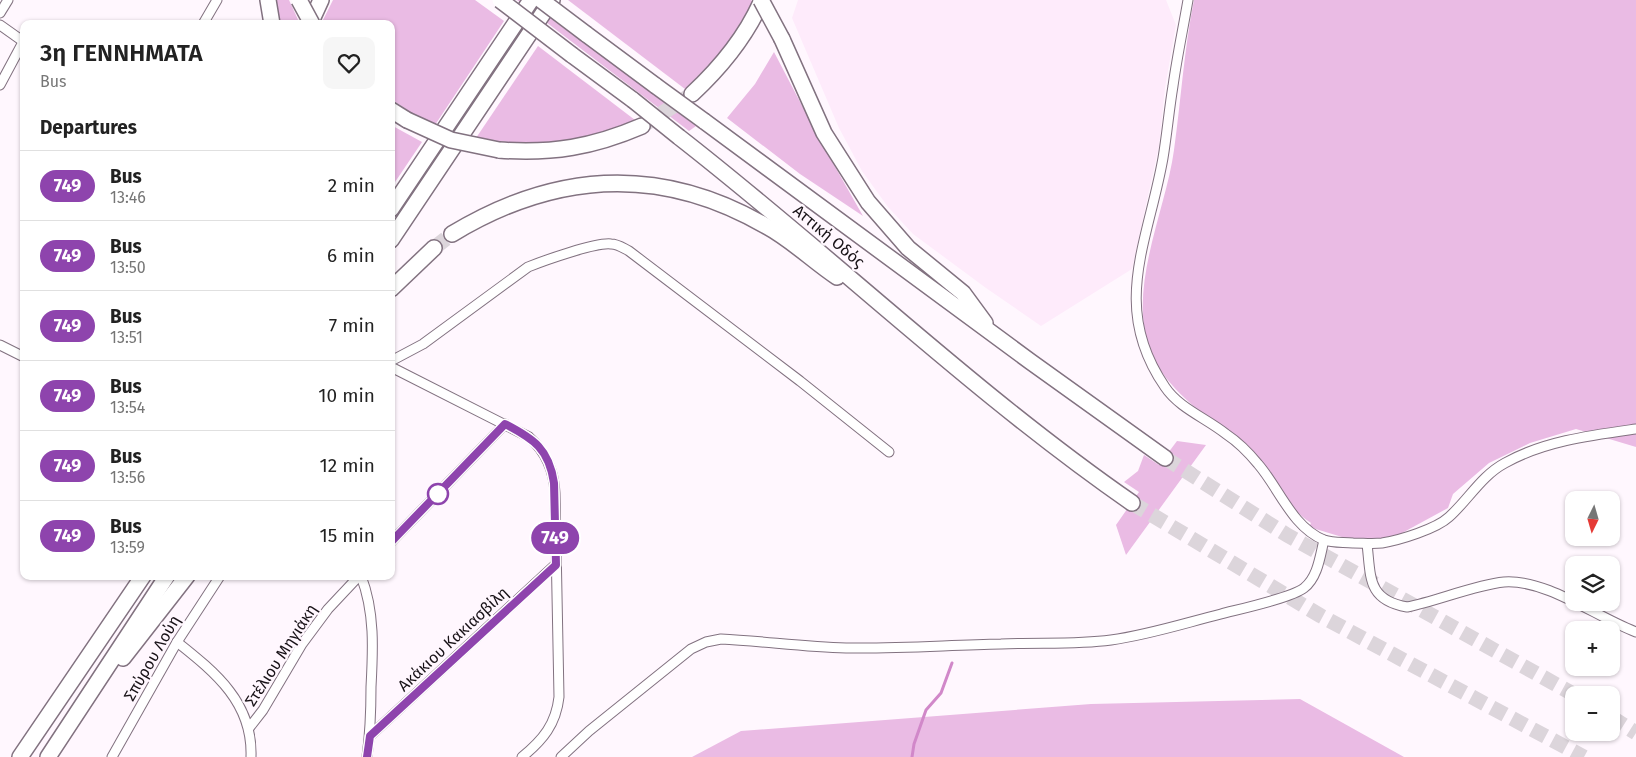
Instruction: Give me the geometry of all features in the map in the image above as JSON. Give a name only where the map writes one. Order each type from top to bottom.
[{"type":"highway","points":[[268,0],[271,20]]},
{"type":"highway","points":[[299,0],[309,20]]},
{"type":"highway","points":[[313,20],[321,0]]},
{"type":"highway","name":"Αττική Οδός","points":[[500,0],[633,100],[806,239],[908,327],[1019,418],[1094,476],[1132,502]]},
{"type":"highway","points":[[395,203],[531,0]]},
{"type":"highway","name":"Αττική Οδός","points":[[541,0],[994,335],[1165,458]]},
{"type":"highway","points":[[395,234],[552,0]]},
{"type":"highway","points":[[762,0],[782,39],[824,133],[868,202],[908,248],[963,293],[994,335]]},
{"type":"highway","points":[[692,94],[728,56],[743,35],[762,0]]},
{"type":"highway","points":[[395,112],[451,140],[499,150],[528,152],[577,148],[615,138],[642,126]]},
{"type":"highway","points":[[452,234],[488,213],[515,202],[576,187],[631,183],[658,185],[716,200],[769,227],[908,327]]},
{"type":"highway","points":[[395,285],[434,248]]},
{"type":"highway","points":[[20,757],[140,580]]},
{"type":"highway","points":[[48,757],[164,580]]},
{"type":"highway","points":[[97,681],[124,657],[184,580]]},
{"type":"street","points":[[0,13],[8,0]]},
{"type":"street","points":[[205,20],[217,0]]},
{"type":"street","points":[[1188,0],[1163,158],[1148,219],[1136,284],[1136,316],[1143,349],[1154,371],[1170,395],[1227,434],[1246,451],[1260,466],[1304,527],[1324,540],[1367,544],[1384,543],[1398,539],[1443,522],[1452,515],[1479,483],[1504,463],[1532,451],[1577,439],[1636,429]]},
{"type":"street","points":[[0,25],[20,40]]},
{"type":"street","points":[[0,85],[20,48]]},
{"type":"street","points":[[395,359],[423,344],[528,267],[603,244],[617,245],[629,251],[800,381],[889,452]]},
{"type":"street","points":[[0,345],[20,356]]},
{"type":"street","points":[[395,369],[529,436],[544,452],[552,471],[555,493],[559,665],[558,708],[546,735],[522,757]]},
{"type":"street","points":[[395,538],[505,424]]},
{"type":"street","points":[[561,757],[589,731],[691,649],[706,642],[721,639],[845,648],[899,648],[1084,643],[1111,640],[1246,608],[1296,592],[1305,587],[1318,568],[1324,540]]},
{"type":"street","points":[[1367,544],[1371,581],[1374,590],[1385,601],[1395,605],[1407,607],[1489,584],[1505,582],[1527,584],[1576,603],[1636,632]]},
{"type":"street","name":"Ακάκιου Κακιασβίλη","points":[[370,736],[556,565]]},
{"type":"street","name":"Σπύρου Λούη","points":[[112,757],[178,642],[217,580]]},
{"type":"street","name":"Στέλιου Μηγιάκη","points":[[248,728],[263,710],[302,644],[328,608],[356,580]]},
{"type":"street","points":[[362,580],[368,596],[372,626],[370,736],[367,757]]},
{"type":"street","name":"Στέλιου Μηγιάκη","points":[[178,642],[215,672],[232,695],[248,728],[251,757]]},
{"type":"shaded area","points":[[273,0],[289,0],[298,20],[279,20]]},
{"type":"shaded area","points":[[333,0],[475,0],[504,21],[435,125],[395,102],[395,20],[323,20]]},
{"type":"shaded area","points":[[517,0],[526,0],[696,126],[689,131]]},
{"type":"shaded area","points":[[568,0],[751,0],[753,2],[724,49],[685,89]]},
{"type":"shaded area","points":[[798,0],[1166,0],[1176,25],[1165,88],[1159,146],[1132,269],[1041,326],[913,234],[888,207],[862,171],[839,128],[792,18]]},
{"type":"shaded area","points":[[1194,0],[1636,0],[1636,447],[1576,429],[1530,443],[1489,463],[1453,494],[1448,508],[1391,539],[1352,540],[1309,527],[1311,523],[1291,504],[1255,455],[1232,432],[1203,414],[1170,383],[1161,371],[1149,346],[1143,319],[1143,291],[1154,233],[1174,150],[1185,56]]},
{"type":"shaded area","points":[[538,46],[635,120],[594,134],[557,142],[518,143],[476,138]]},
{"type":"shaded area","points":[[774,52],[821,142],[863,216],[800,174],[727,118],[755,84]]},
{"type":"shaded area","points":[[395,127],[422,142],[395,182]]},
{"type":"shaded area","points":[[1177,441],[1206,445],[1126,555],[1116,525],[1139,492],[1124,482],[1138,471],[1144,455],[1159,465]]},
{"type":"shaded area","points":[[1300,699],[1404,757],[692,757],[741,731],[1091,704]]},
{"type":"waterway","points":[[912,757],[914,744],[926,710],[941,693],[952,663]]},
{"type":"tunnel","points":[[642,126],[689,96]]},
{"type":"tunnel","points":[[434,248],[452,234]]},
{"type":"tunnel","points":[[1165,458],[1287,535],[1565,689]]},
{"type":"tunnel","points":[[1132,503],[1321,616],[1584,757]]},
{"type":"tunnel","points":[[1620,723],[1636,733]]},
{"type":"bus line","name":"749","points":[[367,757],[370,736],[556,565],[554,483],[552,471],[544,452],[529,436],[505,424],[395,538]]}]
